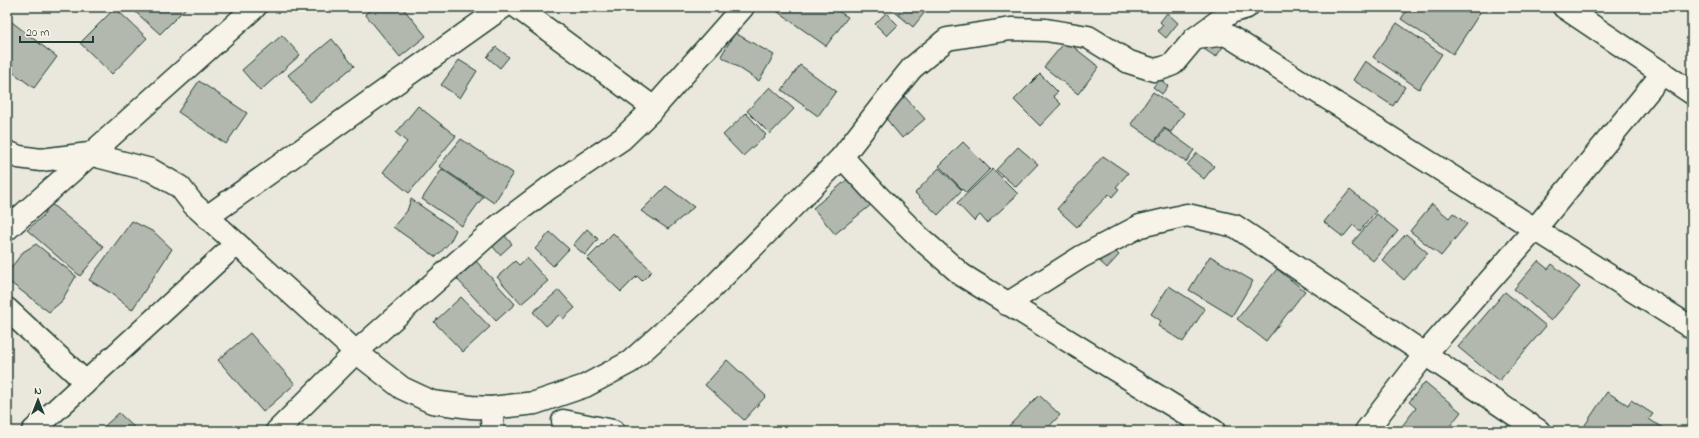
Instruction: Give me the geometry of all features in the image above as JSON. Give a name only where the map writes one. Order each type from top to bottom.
[{"type":"street","points":[[7,230],[89,154],[255,7]]},
{"type":"street","points":[[207,217],[503,7]]},
{"type":"street","points":[[516,7],[654,108]]},
{"type":"street","points":[[277,431],[356,352],[497,227],[549,188],[622,139],[654,108],[743,7]]},
{"type":"street","points":[[7,152],[19,157],[41,160],[89,154],[151,170],[180,187],[193,204],[236,244],[356,352],[402,388],[432,402],[491,408],[534,403],[585,386],[630,362],[706,293],[842,157],[912,68],[947,39],[1011,29],[1046,30],[1088,37],[1129,62],[1154,70],[1173,64],[1194,39],[1231,12],[1247,7]]},
{"type":"street","points":[[1564,7],[1692,93]]},
{"type":"street","points":[[1194,39],[1224,34],[1232,38],[1692,328]]},
{"type":"street","points":[[1366,431],[1426,353],[1535,229],[1663,73]]},
{"type":"street","points":[[842,157],[920,238],[962,274],[1007,304],[1214,431]]},
{"type":"street","points":[[1007,304],[1081,257],[1140,226],[1187,215],[1235,226],[1426,353],[1539,431]]},
{"type":"street","points":[[32,431],[236,244]]},
{"type":"street","points":[[7,309],[78,375],[84,384]]},
{"type":"street","points":[[534,403],[566,426],[613,431]]},
{"type":"street","points":[[491,408],[493,431]]},
{"type":"building","points":[[130,7],[187,7],[160,34]]},
{"type":"building","points":[[374,7],[402,7],[426,36],[400,57],[365,14]]},
{"type":"building","points":[[778,7],[831,7],[848,17],[826,46],[775,10]]},
{"type":"building","points":[[889,7],[929,7],[913,27]]},
{"type":"building","points":[[1409,7],[1471,7],[1480,13],[1453,54],[1401,19]]},
{"type":"building","points":[[115,8],[147,38],[112,74],[80,43]]},
{"type":"building","points":[[886,13],[898,25],[887,36],[875,24]]},
{"type":"building","points":[[1167,13],[1178,23],[1166,38],[1158,31],[1163,25],[1160,22]]},
{"type":"building","points":[[8,19],[57,57],[34,88],[7,68]]},
{"type":"building","points":[[1397,23],[1442,54],[1419,89],[1373,57]]},
{"type":"building","points":[[735,33],[774,55],[759,81],[721,56]]},
{"type":"building","points":[[282,35],[300,55],[260,91],[242,70]]},
{"type":"building","points":[[1231,35],[1216,57],[1195,43]]},
{"type":"building","points":[[332,39],[354,66],[310,102],[288,75]]},
{"type":"building","points":[[1066,41],[1099,67],[1078,94],[1044,67]]},
{"type":"building","points":[[496,47],[509,57],[500,68],[487,57]]},
{"type":"building","points":[[459,60],[477,71],[460,98],[441,85]]},
{"type":"building","points":[[1365,61],[1405,87],[1393,106],[1353,80]]},
{"type":"building","points":[[800,65],[836,91],[818,116],[782,90]]},
{"type":"building","points":[[1040,74],[1058,92],[1053,96],[1061,104],[1040,126],[1014,100]]},
{"type":"building","points":[[1160,79],[1168,86],[1162,94],[1153,87]]},
{"type":"building","points":[[199,81],[247,113],[226,144],[178,112]]},
{"type":"building","points":[[770,87],[794,109],[770,134],[747,111]]},
{"type":"building","points":[[1153,92],[1184,113],[1171,132],[1164,128],[1155,141],[1131,124]]},
{"type":"building","points":[[904,96],[925,119],[902,138],[883,115]]},
{"type":"building","points":[[418,106],[456,136],[409,193],[383,172],[407,142],[396,133]]},
{"type":"building","points":[[746,113],[766,135],[743,156],[723,135]]},
{"type":"building","points":[[1165,129],[1194,150],[1186,162],[1156,141]]},
{"type":"building","points":[[461,139],[513,173],[494,203],[439,166]]},
{"type":"building","points":[[963,142],[990,169],[966,193],[939,166]]},
{"type":"building","points":[[1018,147],[1038,164],[1016,187],[996,170]]},
{"type":"building","points":[[1197,153],[1214,166],[1204,179],[1187,165]]},
{"type":"building","points":[[1103,156],[1128,173],[1116,187],[1119,189],[1112,197],[1109,194],[1077,227],[1057,209]]},
{"type":"building","points":[[939,168],[962,190],[938,215],[915,193]]},
{"type":"building","points":[[442,169],[483,197],[462,226],[422,199]]},
{"type":"building","points":[[993,169],[1018,194],[987,223],[980,215],[974,221],[957,203]]},
{"type":"building","points":[[855,173],[877,200],[835,234],[813,208]]},
{"type":"building","points":[[666,186],[694,207],[668,229],[641,211]]},
{"type":"building","points":[[1350,190],[1376,211],[1360,231],[1353,225],[1343,237],[1324,222]]},
{"type":"building","points":[[411,199],[456,230],[450,242],[436,257],[393,227],[407,211]]},
{"type":"building","points":[[50,203],[104,247],[80,276],[27,230],[44,215]]},
{"type":"building","points":[[1432,204],[1449,218],[1453,213],[1467,224],[1441,256],[1410,231]]},
{"type":"building","points":[[1377,214],[1398,231],[1373,261],[1352,243]]},
{"type":"building","points":[[132,221],[154,232],[172,249],[132,310],[109,292],[89,280]]},
{"type":"building","points":[[587,229],[598,239],[585,255],[573,245]]},
{"type":"building","points":[[501,231],[512,244],[500,255],[489,242]]},
{"type":"building","points":[[550,232],[569,249],[553,266],[535,249]]},
{"type":"building","points":[[613,233],[652,271],[642,281],[637,276],[621,292],[587,259]]},
{"type":"building","points":[[1406,234],[1428,253],[1404,280],[1382,260]]},
{"type":"building","points":[[36,244],[76,276],[61,302],[49,312],[7,280],[7,273],[23,252]]},
{"type":"building","points":[[1109,245],[1119,255],[1107,268],[1096,258]]},
{"type":"building","points":[[1210,256],[1253,281],[1232,316],[1189,290]]},
{"type":"building","points":[[527,258],[548,281],[521,304],[497,277],[515,261],[519,265]]},
{"type":"building","points":[[476,261],[515,304],[496,321],[457,279]]},
{"type":"building","points":[[1538,261],[1548,269],[1552,264],[1580,287],[1551,321],[1514,289]]},
{"type":"building","points":[[1277,269],[1305,291],[1266,341],[1237,319]]},
{"type":"building","points":[[1169,286],[1205,309],[1183,342],[1158,326],[1161,321],[1151,314]]},
{"type":"building","points":[[559,290],[575,308],[563,319],[559,315],[546,326],[533,312]]},
{"type":"building","points":[[1505,292],[1546,326],[1499,381],[1458,347]]},
{"type":"building","points":[[461,297],[490,327],[463,352],[434,322]]},
{"type":"building","points":[[250,333],[295,384],[263,412],[218,360]]},
{"type":"building","points":[[727,360],[766,396],[744,420],[705,385]]},
{"type":"building","points":[[1425,382],[1461,412],[1446,431],[1399,430],[1416,408],[1409,402]]},
{"type":"building","points":[[1607,392],[1628,405],[1631,400],[1653,414],[1649,419],[1664,429],[1663,431],[1594,431],[1585,425]]},
{"type":"building","points":[[1039,395],[1060,415],[1045,431],[1006,431],[1005,430]]},
{"type":"building","points":[[119,413],[138,431],[99,431]]}]
